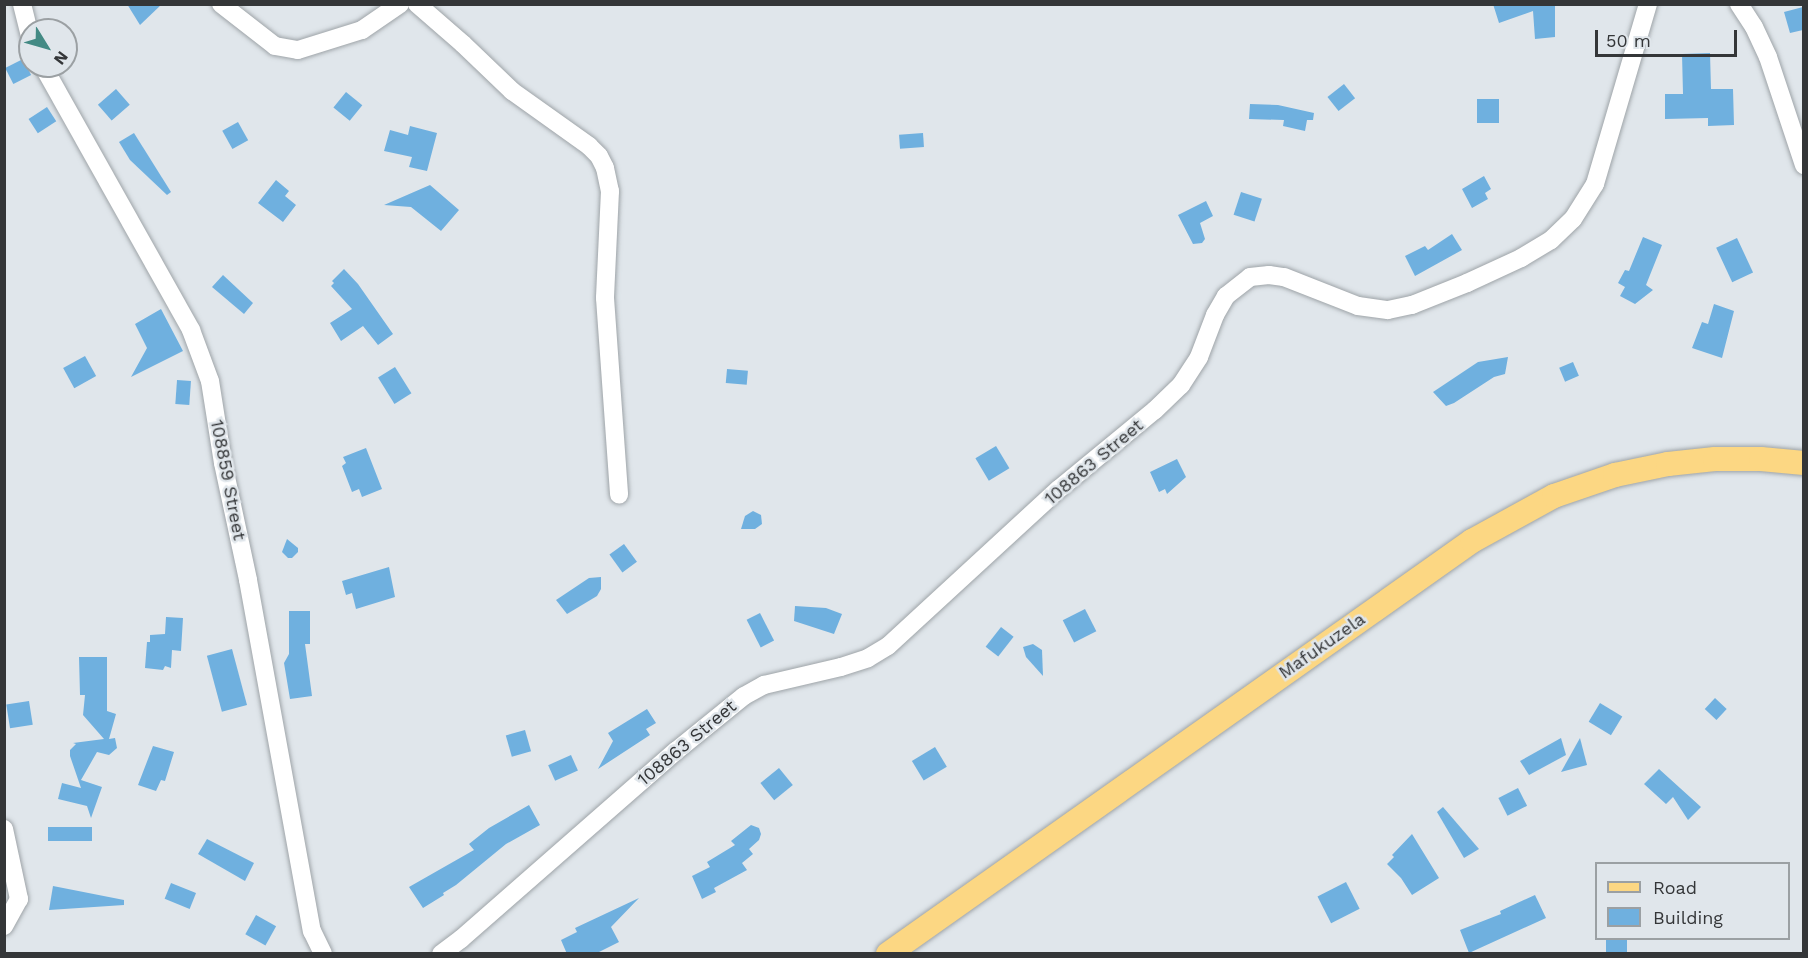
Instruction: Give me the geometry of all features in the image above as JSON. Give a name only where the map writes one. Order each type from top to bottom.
[{"type":"main road","name":"Mafukuzela","points":[[888,954],[1463,547],[1554,496],[1615,475],[1668,464],[1715,459],[1761,459],[1803,464]]},
{"type":"street","points":[[221,4],[275,46],[298,50],[362,30],[400,4]]},
{"type":"street","points":[[417,4],[512,91],[589,146],[599,156],[605,168],[610,191],[605,298],[619,495]]},
{"type":"street","name":"108863 Street","points":[[441,954],[676,750],[744,696],[764,685],[806,673],[842,667],[868,658],[888,646],[1059,489],[1155,410],[1181,385],[1199,357],[1215,315],[1226,296],[1250,277],[1269,275],[1284,277],[1358,306],[1388,310],[1412,305],[1467,283],[1521,258],[1551,240],[1573,219],[1595,184],[1648,4]]},
{"type":"street","points":[[1739,4],[1754,27],[1768,57],[1803,165]]},
{"type":"street","name":"108859 Street","points":[[50,78],[191,330],[210,381],[223,463],[248,580],[312,931],[323,954]]},
{"type":"street","points":[[4,829],[19,899],[4,926]]},
{"type":"building","points":[[127,4],[162,4],[140,25]]},
{"type":"building","points":[[1493,4],[1555,4],[1555,37],[1535,39],[1533,11],[1499,23]]},
{"type":"building","points":[[1803,7],[1803,30],[1790,33],[1784,12]]},
{"type":"building","points":[[1710,53],[1711,89],[1733,89],[1734,125],[1708,126],[1708,118],[1665,119],[1665,94],[1683,94],[1682,54]]},
{"type":"building","points":[[18,62],[18,78],[25,78],[13,84],[5,68]]},
{"type":"building","points":[[1344,84],[1355,98],[1339,111],[1327,97]]},
{"type":"building","points":[[116,89],[130,105],[112,121],[98,105]]},
{"type":"building","points":[[346,92],[362,105],[350,121],[333,108]]},
{"type":"building","points":[[1477,99],[1499,99],[1499,123],[1477,123]]},
{"type":"building","points":[[1250,104],[1278,105],[1314,113],[1313,120],[1307,120],[1305,131],[1283,126],[1284,120],[1249,119]]},
{"type":"building","points":[[47,107],[56,121],[38,133],[29,119]]},
{"type":"building","points":[[238,122],[248,140],[232,149],[222,131]]},
{"type":"building","points":[[410,126],[437,133],[427,171],[409,167],[412,157],[384,151],[390,130],[408,135]]},
{"type":"building","points":[[134,133],[171,192],[167,195],[130,160],[119,142]]},
{"type":"building","points":[[923,133],[924,147],[900,149],[899,135]]},
{"type":"building","points":[[1484,176],[1491,189],[1485,193],[1488,199],[1472,208],[1462,189]]},
{"type":"building","points":[[276,180],[289,191],[285,196],[296,205],[283,222],[258,203]]},
{"type":"building","points":[[430,185],[459,210],[441,231],[411,207],[384,205]]},
{"type":"building","points":[[1241,192],[1262,199],[1255,222],[1234,215]]},
{"type":"building","points":[[1206,201],[1213,216],[1200,223],[1205,239],[1202,243],[1193,244],[1178,215]]},
{"type":"building","points":[[1452,234],[1462,250],[1415,276],[1405,256],[1425,246],[1428,250]]},
{"type":"building","points":[[1643,237],[1662,245],[1646,285],[1653,290],[1635,304],[1620,296],[1625,287],[1618,283],[1625,270],[1629,271]]},
{"type":"building","points":[[1737,238],[1753,272],[1732,282],[1716,248]]},
{"type":"building","points":[[344,269],[358,284],[393,334],[378,345],[363,326],[341,341],[330,323],[352,309],[331,286],[334,283],[332,281]]},
{"type":"building","points":[[223,275],[253,303],[244,314],[212,287]]},
{"type":"building","points":[[1714,304],[1734,311],[1722,358],[1692,348],[1702,322],[1708,324]]},
{"type":"building","points":[[161,309],[183,351],[131,377],[147,348],[135,324]]},
{"type":"building","points":[[85,356],[96,376],[74,388],[63,368]]},
{"type":"building","points":[[1508,357],[1505,374],[1494,377],[1454,403],[1446,406],[1433,392],[1478,362]]},
{"type":"building","points":[[1573,362],[1579,376],[1565,382],[1559,368]]},
{"type":"building","points":[[395,367],[411,393],[394,404],[378,378]]},
{"type":"building","points":[[727,369],[748,371],[747,385],[726,383]]},
{"type":"building","points":[[177,380],[191,381],[189,405],[175,404]]},
{"type":"building","points":[[996,446],[1009,468],[989,481],[975,458]]},
{"type":"building","points":[[366,448],[382,489],[362,497],[359,489],[352,492],[342,466],[346,463],[343,457]]},
{"type":"building","points":[[1177,459],[1186,477],[1167,494],[1165,489],[1159,492],[1150,472]]},
{"type":"building","points":[[753,511],[761,515],[762,524],[755,529],[741,529],[745,516]]},
{"type":"building","points":[[287,539],[298,548],[298,552],[292,558],[288,558],[282,552]]},
{"type":"building","points":[[624,544],[637,562],[622,572],[609,555]]},
{"type":"building","points":[[389,567],[395,597],[356,609],[352,593],[346,595],[342,581]]},
{"type":"building","points":[[601,577],[601,589],[597,596],[567,614],[556,600],[589,578]]},
{"type":"building","points":[[795,606],[826,608],[842,614],[834,634],[794,621]]},
{"type":"building","points":[[1085,609],[1096,631],[1074,643],[1063,620]]},
{"type":"building","points":[[289,611],[310,611],[310,644],[305,644],[312,696],[290,699],[284,663],[289,654]]},
{"type":"building","points":[[760,613],[774,641],[761,647],[747,620]]},
{"type":"building","points":[[166,617],[183,618],[181,651],[172,650],[171,668],[165,666],[163,670],[145,668],[147,642],[150,642],[150,635],[165,634]]},
{"type":"building","points":[[1001,627],[1014,637],[998,657],[986,647]]},
{"type":"building","points":[[1033,644],[1042,650],[1043,676],[1026,657],[1023,647]]},
{"type":"building","points":[[232,649],[247,705],[222,712],[207,656]]},
{"type":"building","points":[[79,657],[107,657],[107,711],[116,714],[109,739],[115,738],[117,748],[109,755],[97,752],[81,780],[102,787],[91,818],[87,806],[58,799],[62,783],[81,788],[70,756],[70,750],[76,744],[73,743],[104,739],[83,715],[85,695],[80,695]]},
{"type":"building","points":[[1715,698],[1727,709],[1716,720],[1705,709]]},
{"type":"building","points":[[29,701],[33,725],[10,728],[6,705]]},
{"type":"building","points":[[1600,703],[1622,716],[1611,735],[1589,722]]},
{"type":"building","points":[[647,709],[656,723],[646,729],[650,735],[598,769],[613,741],[608,733]]},
{"type":"building","points":[[525,730],[531,751],[512,757],[506,736]]},
{"type":"building","points":[[1561,738],[1566,755],[1529,775],[1520,761]]},
{"type":"building","points":[[1580,738],[1587,765],[1561,772]]},
{"type":"building","points":[[153,746],[174,752],[165,781],[161,780],[156,791],[138,785]]},
{"type":"building","points":[[935,747],[947,767],[924,781],[912,761]]},
{"type":"building","points":[[571,755],[578,771],[555,781],[548,765]]},
{"type":"building","points":[[779,768],[793,785],[774,800],[760,783]]},
{"type":"building","points":[[1659,769],[1701,807],[1688,820],[1673,797],[1666,804],[1644,784]]},
{"type":"building","points":[[1518,788],[1527,806],[1507,816],[1498,798]]},
{"type":"building","points":[[529,805],[540,825],[506,844],[443,893],[444,895],[423,908],[409,887],[474,850],[469,844],[489,828]]},
{"type":"building","points":[[1443,807],[1479,849],[1464,858],[1437,812]]},
{"type":"building","points":[[751,825],[759,828],[761,834],[759,840],[749,849],[753,854],[742,863],[747,870],[714,888],[716,892],[702,899],[692,876],[710,867],[707,862],[735,845],[731,841]]},
{"type":"building","points":[[48,827],[92,827],[92,841],[48,841]]},
{"type":"building","points":[[1412,834],[1439,878],[1412,895],[1401,878],[1387,864],[1394,857],[1392,855]]},
{"type":"building","points":[[207,839],[254,863],[245,881],[198,854]]},
{"type":"building","points":[[1346,882],[1360,909],[1331,923],[1317,897]]},
{"type":"building","points":[[171,883],[196,893],[190,909],[165,899]]},
{"type":"building","points":[[53,886],[124,900],[124,905],[49,910]]},
{"type":"building","points":[[1535,895],[1546,918],[1469,953],[1460,930],[1501,914],[1500,911]]},
{"type":"building","points":[[639,898],[611,927],[619,942],[595,954],[567,954],[561,940],[577,932],[575,928]]},
{"type":"building","points":[[256,915],[276,926],[265,945],[245,934]]},
{"type":"building","points":[[1606,940],[1627,940],[1627,954],[1606,954]]}]
